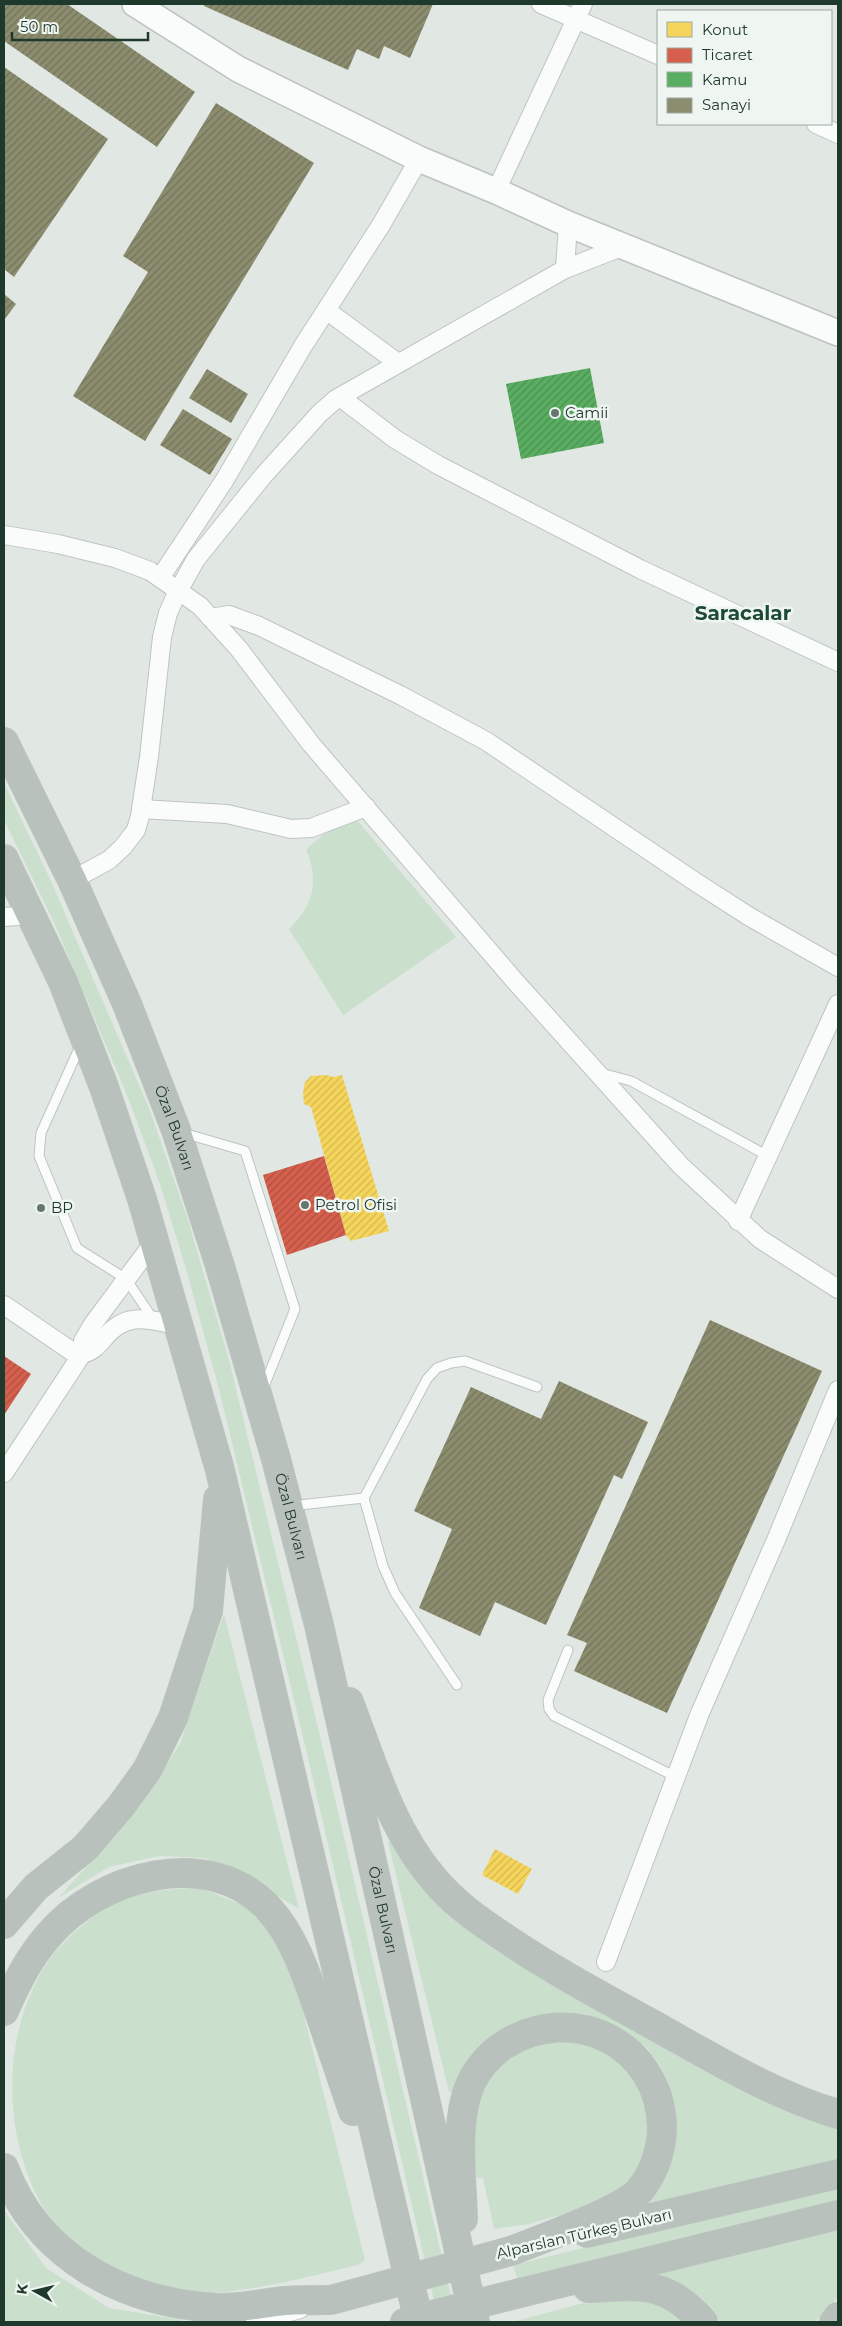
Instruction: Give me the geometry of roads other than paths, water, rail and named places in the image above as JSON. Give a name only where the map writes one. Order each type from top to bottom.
[{"type":"highway","name":"Özal Bulvarı","points":[[4,742],[72,880],[127,1004],[176,1130],[220,1266],[258,1398],[319,1625],[474,2322]]},
{"type":"highway","points":[[4,859],[63,982],[136,1180],[154,1242],[166,1323],[220,1470],[419,2322]]},
{"type":"highway","points":[[4,1924],[36,1887],[85,1848],[121,1806],[146,1770],[174,1718],[208,1611],[220,1470]]},
{"type":"highway","points":[[319,1625],[394,1817],[413,1852],[433,1879],[467,1913],[556,1972],[746,2077],[810,2106],[838,2114]]},
{"type":"highway","points":[[4,2011],[28,1961],[48,1935],[86,1902],[108,1890],[169,1873],[193,1874],[237,1886],[254,1896],[269,1909],[279,1922],[302,1962],[403,2255],[409,2322]]},
{"type":"highway","points":[[482,2322],[464,2278],[461,2125],[464,2102],[470,2084],[495,2051],[529,2032],[547,2028],[568,2028],[587,2029],[604,2035],[633,2055],[643,2066],[657,2095],[662,2114],[662,2134],[652,2173],[640,2191],[622,2204],[511,2251]]},
{"type":"highway","name":"Alparslan Türkeş Bulvarı","points":[[4,2168],[22,2205],[58,2250],[102,2278],[134,2292],[158,2300],[219,2308],[286,2301],[331,2300],[511,2251],[838,2174]]},
{"type":"highway","points":[[404,2322],[838,2215]]},
{"type":"highway","points":[[524,2292],[639,2286],[655,2288],[671,2294],[685,2304],[703,2322]]},
{"type":"highway","points":[[834,2322],[838,2317]]},
{"type":"street","points":[[135,4],[238,69],[419,159],[568,224],[838,333]]},
{"type":"street","points":[[541,4],[579,11],[657,54]]},
{"type":"street","points":[[496,191],[579,11]]},
{"type":"street","points":[[818,125],[838,134]]},
{"type":"street","points":[[160,578],[224,481],[326,310],[381,225],[419,159]]},
{"type":"street","points":[[565,269],[568,224]]},
{"type":"street","points":[[72,880],[109,860],[123,847],[136,830],[141,809],[162,637],[168,613],[178,590],[196,559],[263,476],[319,414],[340,397],[565,269],[624,246]]},
{"type":"street","points":[[326,310],[398,363]]},
{"type":"street","points":[[340,397],[395,439],[438,465],[640,569],[838,662]]},
{"type":"street","points":[[4,535],[58,544],[115,558],[150,571],[178,590],[211,618],[239,648],[311,744],[514,980],[681,1166],[738,1221],[760,1239],[838,1289]]},
{"type":"street","points":[[211,618],[229,615],[258,626],[400,695],[486,741],[720,898],[838,967]]},
{"type":"street","points":[[141,809],[227,814],[291,829],[311,828],[366,807]]},
{"type":"street","points":[[4,917],[32,915]]},
{"type":"street","points":[[738,1221],[838,1004]]},
{"type":"street","points":[[4,1473],[81,1356],[83,1341],[154,1242]]},
{"type":"street","points":[[4,1305],[81,1356]]},
{"type":"street","points":[[81,1356],[92,1352],[112,1329],[129,1320],[138,1318],[166,1323]]},
{"type":"street","points":[[606,1962],[700,1713],[776,1540],[838,1390]]},
{"type":"street","points":[[255,2322],[331,2300]]},
{"type":"lane","points":[[84,1037],[41,1134],[39,1156],[77,1248],[126,1279],[166,1323]]},
{"type":"lane","points":[[597,1072],[631,1081],[768,1156]]},
{"type":"lane","points":[[176,1130],[245,1151],[295,1309],[258,1398]]},
{"type":"lane","points":[[456,1685],[394,1593],[383,1566],[364,1498],[427,1379],[438,1368],[451,1363],[465,1361],[537,1387]]},
{"type":"lane","points":[[287,1506],[364,1498]]},
{"type":"lane","points":[[568,1650],[548,1700],[548,1709],[554,1716],[676,1777]]},
{"type":"place","name":"Camii","points":[[555,413]]},
{"type":"place","name":"Petrol Ofisi","points":[[305,1205]]},
{"type":"place","name":"BP","points":[[41,1208]]},
{"type":"district","name":"Saracalar","points":[[743,613]]}]
